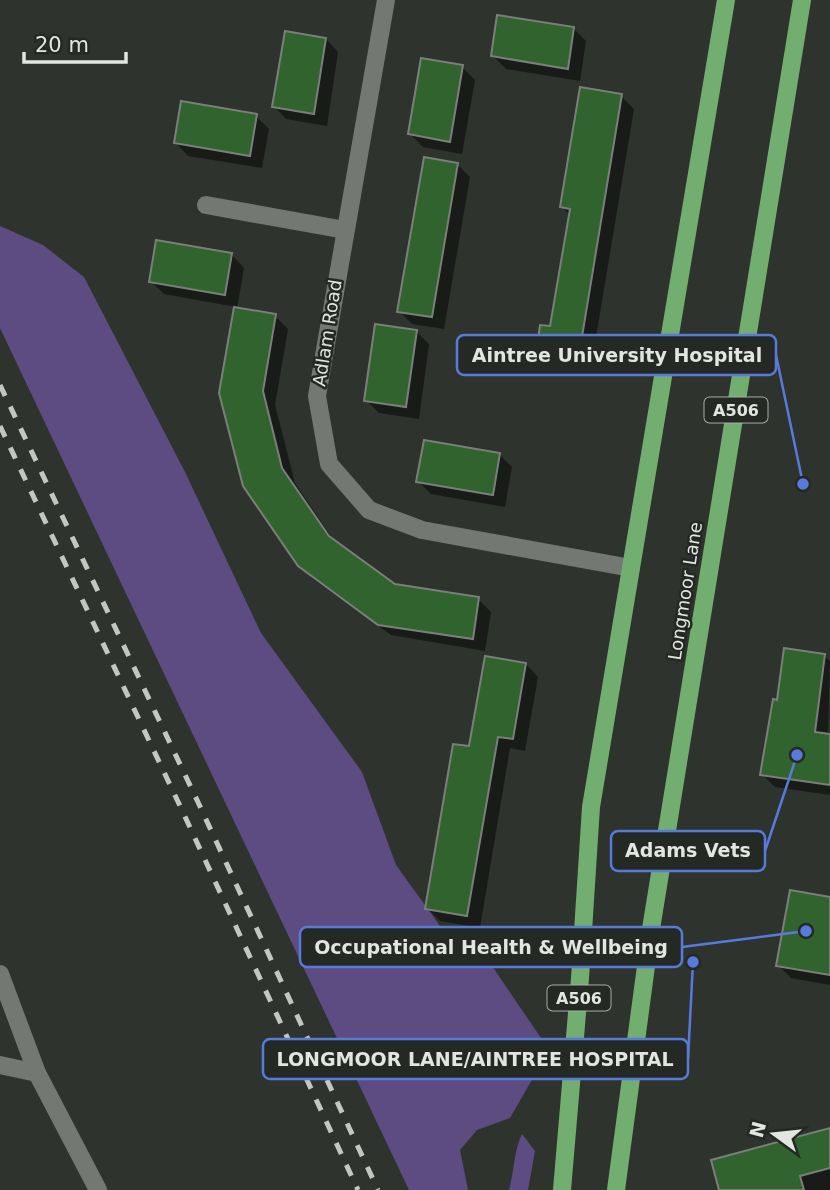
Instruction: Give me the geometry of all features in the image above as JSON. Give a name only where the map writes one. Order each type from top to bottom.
[{"type":"main road","name":"Longmoor Lane","points":[[616,1190],[651,929],[802,0]]},
{"type":"main road","name":"A506","points":[[562,1190],[591,807],[722,1]]},
{"type":"street","name":"Adlam Road","points":[[386,0],[317,396],[329,464],[369,510],[422,530],[631,568]]},
{"type":"street","points":[[206,205],[345,230]]},
{"type":"street","points":[[0,974],[37,1073],[98,1190]]},
{"type":"street","points":[[0,1065],[37,1073]]},
{"type":"shaded area","points":[[0,226],[43,245],[84,277],[185,472],[261,633],[362,772],[396,865],[448,937],[490,963],[543,1041],[533,1078],[510,1118],[477,1130],[460,1150],[468,1190],[409,1190],[0,328]]},
{"type":"shaded area","points":[[522,1134],[535,1151],[528,1190],[509,1190],[517,1147]]},
{"type":"building","points":[[497,15],[574,27],[568,69],[491,56]]},
{"type":"building","points":[[285,31],[326,38],[314,114],[272,107]]},
{"type":"building","points":[[421,58],[463,65],[450,142],[408,134]]},
{"type":"building","points":[[580,87],[622,94],[578,361],[536,354],[540,325],[550,326],[570,209],[560,207]]},
{"type":"building","points":[[181,101],[257,114],[250,156],[174,143]]},
{"type":"building","points":[[424,157],[458,163],[432,317],[397,312]]},
{"type":"building","points":[[156,240],[232,253],[225,295],[149,282]]},
{"type":"building","points":[[234,307],[276,314],[263,391],[282,468],[329,536],[395,584],[479,597],[473,639],[378,625],[298,566],[243,486],[219,393]]},
{"type":"building","points":[[375,324],[417,330],[406,407],[364,401]]},
{"type":"building","points":[[424,440],[500,453],[493,495],[416,482]]},
{"type":"building","points":[[784,648],[825,654],[815,732],[830,734],[830,785],[760,775],[773,699],[777,700]]},
{"type":"building","points":[[485,656],[526,663],[513,739],[498,737],[467,916],[425,909],[453,744],[469,746]]},
{"type":"building","points":[[790,890],[830,897],[830,975],[776,966]]},
{"type":"building","points":[[830,1128],[830,1168],[800,1176],[804,1190],[719,1190],[711,1160]]},
{"type":"railway","points":[[0,385],[378,1190]]},
{"type":"railway","points":[[0,426],[358,1190]]},
{"type":"place","name":"Aintree University Hospital","points":[[803,484]]},
{"type":"place","name":"Adams Vets","points":[[797,755]]},
{"type":"place","name":"Occupational Health & Wellbeing","points":[[806,931]]},
{"type":"place","name":"LONGMOOR LANE/AINTREE HOSPITAL","points":[[693,962]]}]
